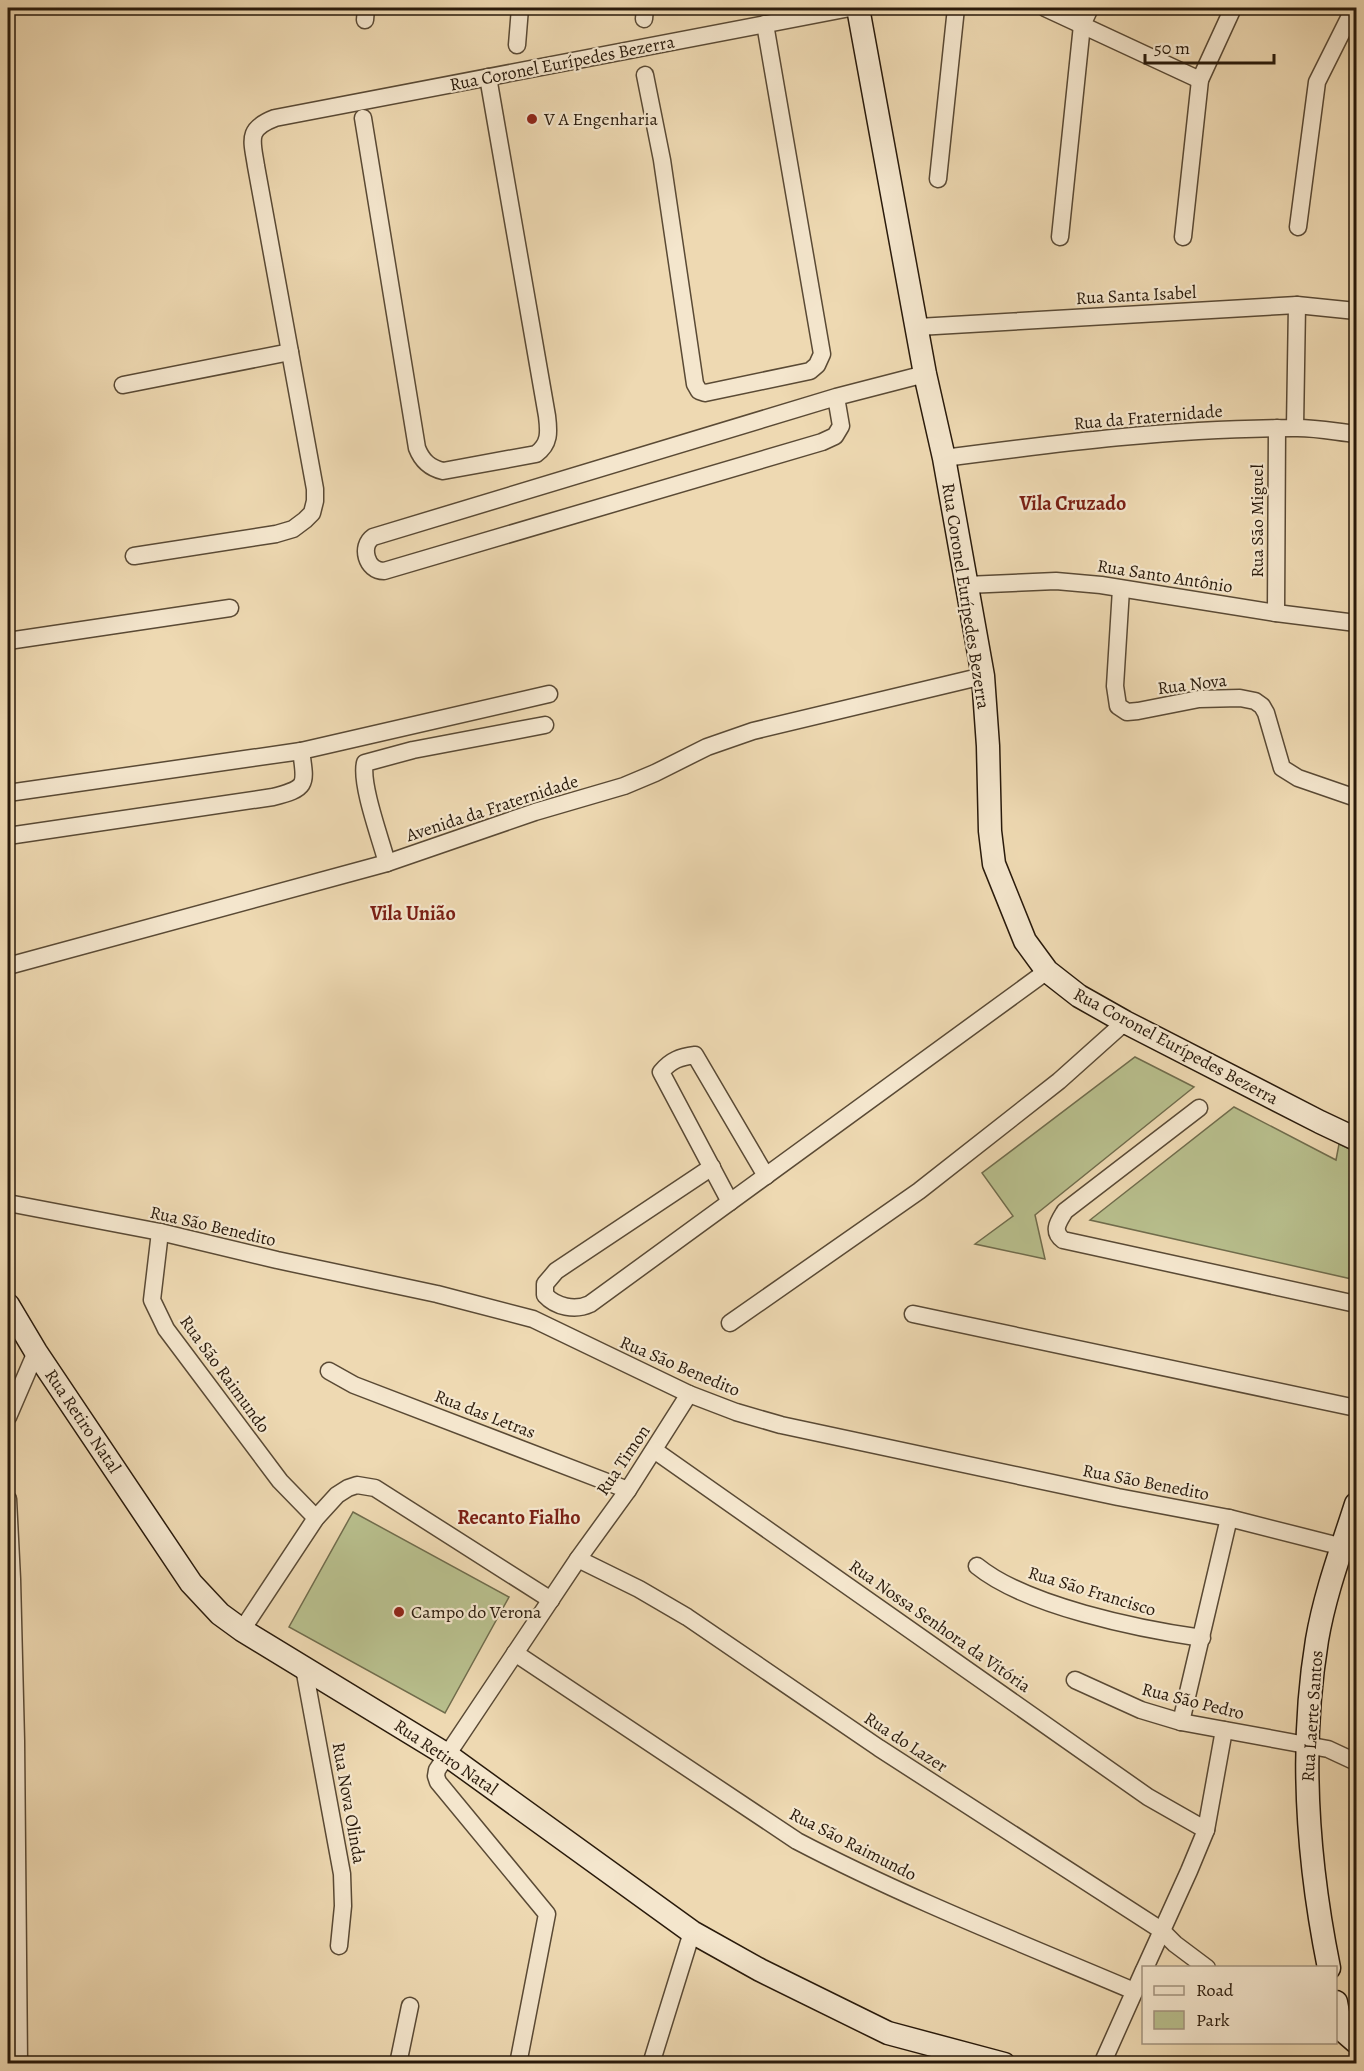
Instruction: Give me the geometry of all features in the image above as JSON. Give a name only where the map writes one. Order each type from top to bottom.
[{"type":"street","points":[[517,45],[520,8]]},
{"type":"street","name":"Rua Coronel Eurípedes Bezerra","points":[[290,352],[252,137],[259,125],[274,118],[850,8]]},
{"type":"street","name":"Rua Coronel Eurípedes Bezerra","points":[[858,8],[983,676],[988,746],[990,831],[994,864],[1026,941],[1047,971],[1079,996],[1320,1122],[1356,1138]]},
{"type":"street","points":[[938,179],[956,8]]},
{"type":"street","points":[[1045,8],[1200,80]]},
{"type":"street","points":[[1060,237],[1082,25],[1090,8]]},
{"type":"street","points":[[1183,237],[1200,80],[1233,8]]},
{"type":"street","points":[[1298,227],[1317,82],[1354,8]]},
{"type":"street","points":[[645,75],[662,160],[695,384],[699,391],[705,393],[810,371],[817,365],[822,354],[765,24]]},
{"type":"street","points":[[363,118],[420,456],[435,470],[443,471],[536,454],[547,441],[548,416],[488,77]]},
{"type":"street","points":[[1295,428],[1297,305]]},
{"type":"street","name":"Rua Santa Isabel","points":[[918,327],[1297,305],[1356,311]]},
{"type":"street","points":[[123,385],[290,352],[315,489],[312,513],[292,529],[276,534],[134,556]]},
{"type":"street","points":[[836,397],[841,426],[835,436],[822,442],[384,571],[370,566],[366,543],[373,537],[836,397],[925,374]]},
{"type":"street","name":"Rua São Miguel","points":[[1276,613],[1277,428]]},
{"type":"street","name":"Rua da Fraternidade","points":[[944,458],[1217,430],[1295,428],[1356,434]]},
{"type":"street","name":"Rua Santo Antônio","points":[[966,585],[1056,581],[1356,623]]},
{"type":"street","name":"Rua Nova","points":[[1121,589],[1115,686],[1118,706],[1122,710],[1138,711],[1199,699],[1240,698],[1255,701],[1266,713],[1282,768],[1298,778],[1356,798]]},
{"type":"street","points":[[8,641],[230,608]]},
{"type":"street","name":"Avenida da Fraternidade","points":[[8,966],[387,863],[535,812],[624,786],[706,747],[753,730],[983,676]]},
{"type":"street","points":[[8,793],[302,751],[549,694]]},
{"type":"street","points":[[387,863],[366,787],[363,771],[365,763],[412,750],[545,725]]},
{"type":"street","points":[[8,836],[273,797],[296,791],[305,777],[302,751]]},
{"type":"street","points":[[712,1167],[556,1271],[545,1284],[545,1295],[550,1301],[564,1306],[582,1308],[590,1304],[1047,971]]},
{"type":"street","points":[[730,1323],[919,1191],[1059,1081],[1125,1022]]},
{"type":"street","points":[[730,1202],[661,1072],[669,1062],[680,1057],[695,1055],[766,1176]]},
{"type":"street","points":[[1199,1108],[1065,1211],[1057,1224],[1060,1238],[1356,1304]]},
{"type":"street","name":"Rua São Benedito","points":[[8,1203],[160,1232],[437,1294],[532,1319],[688,1394],[736,1412],[781,1425],[1118,1497],[1229,1518],[1343,1547]]},
{"type":"street","name":"Rua São Raimundo","points":[[160,1232],[152,1300],[157,1313],[172,1337],[280,1481],[316,1518]]},
{"type":"street","name":"Rua Retiro Natal","points":[[8,1305],[36,1352],[191,1583],[220,1614],[242,1630],[447,1755],[692,1932],[769,1975],[888,2033],[1004,2064]]},
{"type":"street","points":[[913,1314],[1356,1408]]},
{"type":"street","points":[[8,1417],[36,1352]]},
{"type":"street","name":"Rua das Letras","points":[[329,1371],[354,1385],[628,1490]]},
{"type":"street","name":"Rua Timon","points":[[518,2064],[548,1914],[438,1782],[437,1770],[578,1558],[628,1490],[688,1394]]},
{"type":"street","name":"Rua Nossa Senhora da Vitória","points":[[654,1450],[1148,1797],[1206,1830]]},
{"type":"street","points":[[242,1630],[316,1518],[338,1496],[348,1488],[357,1485],[375,1488],[551,1600]]},
{"type":"street","points":[[8,1500],[14,2030],[19,2064]]},
{"type":"street","name":"Rua Laerte Santos","points":[[1329,1966],[1318,1912],[1309,1840],[1306,1745],[1318,1639],[1326,1600],[1356,1504]]},
{"type":"street","points":[[1181,1722],[1229,1518]]},
{"type":"street","name":"Rua do Lazer","points":[[578,1558],[687,1617],[879,1748],[1161,1930],[1175,1944],[1204,1966]]},
{"type":"street","name":"Rua São Francisco","points":[[977,1566],[992,1578],[1056,1604],[1166,1633],[1202,1638]]},
{"type":"street","name":"Rua São Raimundo","points":[[515,1653],[797,1841],[846,1867],[1134,1991]]},
{"type":"street","name":"Rua Nova Olinda","points":[[304,1668],[342,1874],[343,1906],[339,1946]]},
{"type":"street","name":"Rua São Pedro","points":[[1075,1680],[1141,1710],[1181,1722],[1328,1749],[1356,1762]]},
{"type":"street","points":[[1145,1966],[1206,1830],[1224,1730]]},
{"type":"street","points":[[651,2064],[692,1932]]},
{"type":"street","points":[[1102,2064],[1142,1973]]},
{"type":"street","points":[[398,2064],[410,2006]]},
{"type":"street","points":[[1337,2009],[1344,2032]]},
{"type":"green space","points":[[1135,1057],[1194,1087],[1035,1215],[1045,1259],[975,1244],[1013,1216],[982,1173]]},
{"type":"green space","points":[[1234,1107],[1336,1160],[1339,1144],[1356,1152],[1356,1280],[1090,1220]]},
{"type":"green space","name":"Campo do Verona","points":[[353,1512],[509,1597],[445,1713],[289,1627]]},
{"type":"place","name":"V A Engenharia","points":[[532,119]]},
{"type":"place","name":"Campo do Verona","points":[[399,1612]]},
{"type":"district","name":"Vila Cruzado","points":[[1073,503]]},
{"type":"district","name":"Vila União","points":[[413,913]]},
{"type":"district","name":"Recanto Fialho","points":[[519,1517]]}]
